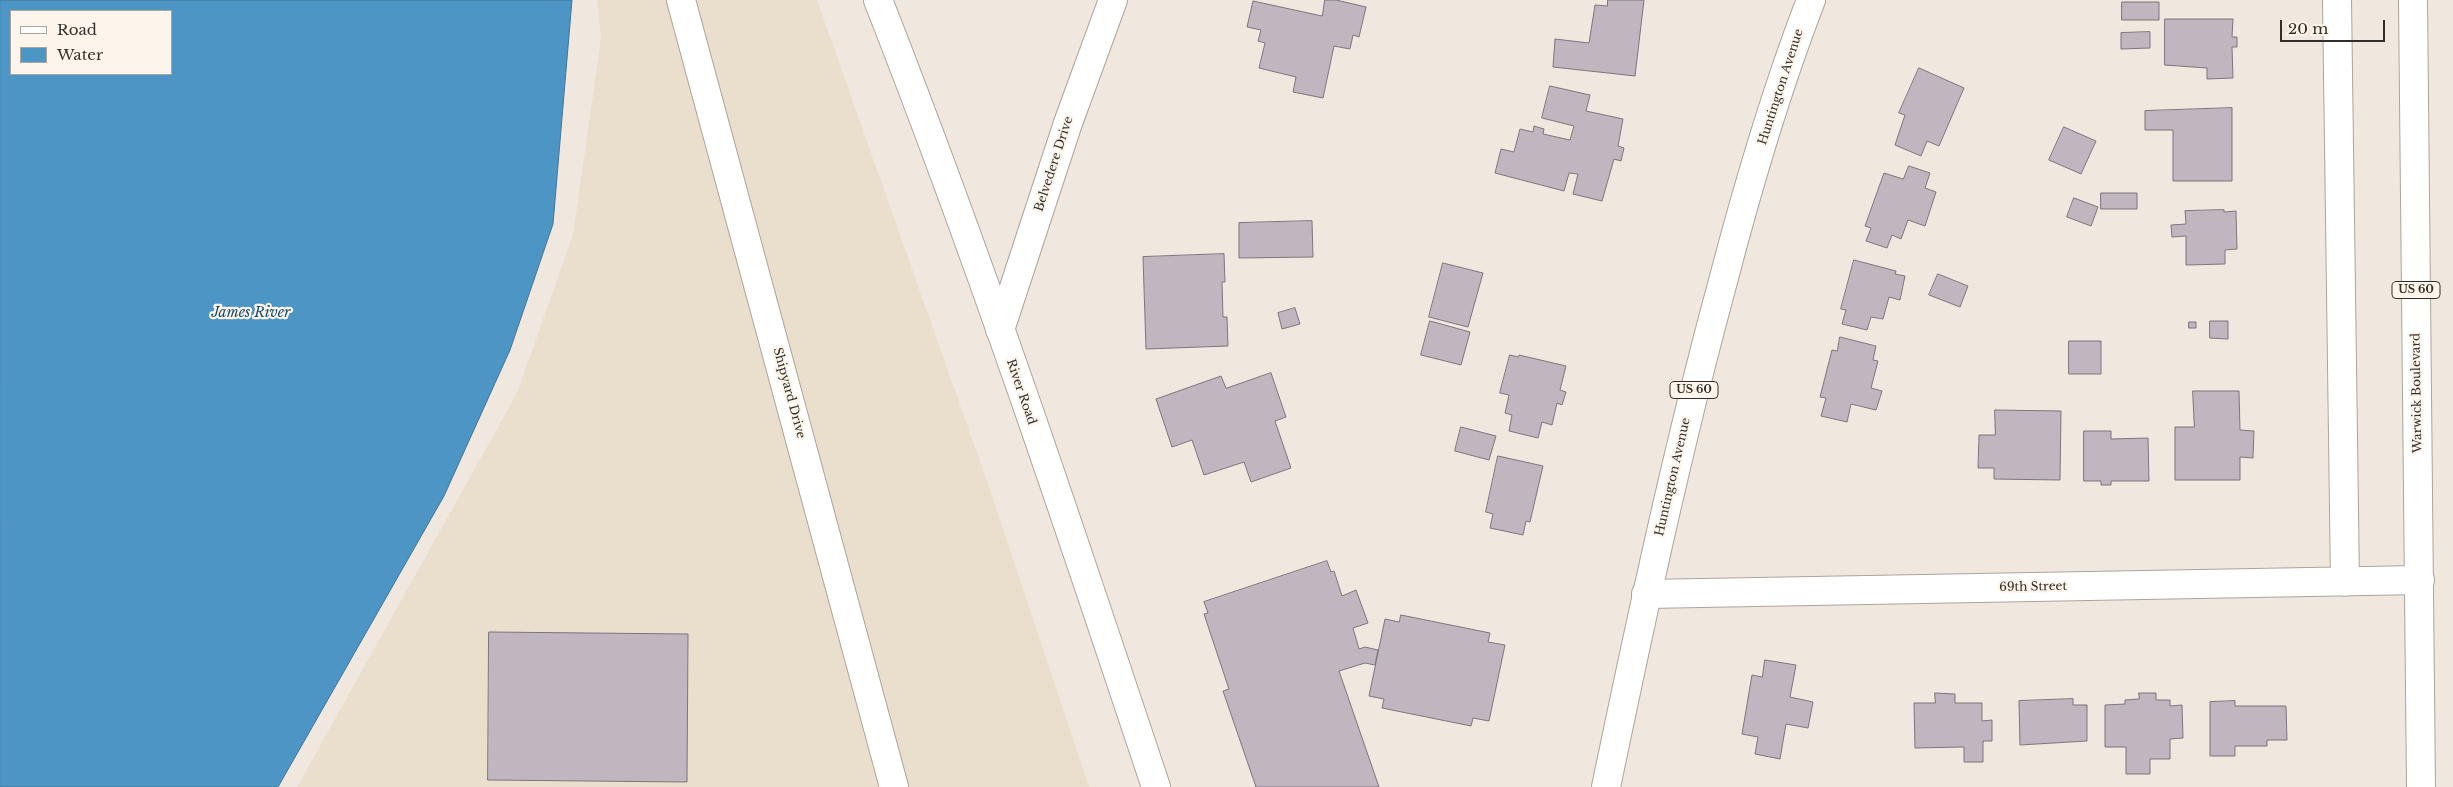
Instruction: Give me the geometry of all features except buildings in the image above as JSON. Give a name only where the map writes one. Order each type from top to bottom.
[{"type":"street","name":"Shipyard Drive","points":[[681,0],[894,787]]},
{"type":"street","name":"River Road","points":[[878,0],[1000,330],[1092,591],[1156,787]]},
{"type":"street","name":"Belvedere Drive","points":[[1000,330],[1068,123],[1113,0]]},
{"type":"street","name":"Huntington Avenue","points":[[1606,787],[1646,594],[1702,358],[1749,184],[1811,0]]},
{"type":"street","points":[[2337,0],[2345,582]]},
{"type":"street","name":"Warwick Boulevard","points":[[2413,0],[2421,787]]},
{"type":"street","name":"69th Street","points":[[1646,594],[2420,580]]},
{"type":"shaded area","points":[[597,0],[817,0],[987,481],[1089,787],[297,787],[517,393],[573,235],[601,38]]},
{"type":"water","name":"James River","points":[[0,0],[572,0],[553,224],[510,350],[444,496],[278,787],[0,787]]}]
